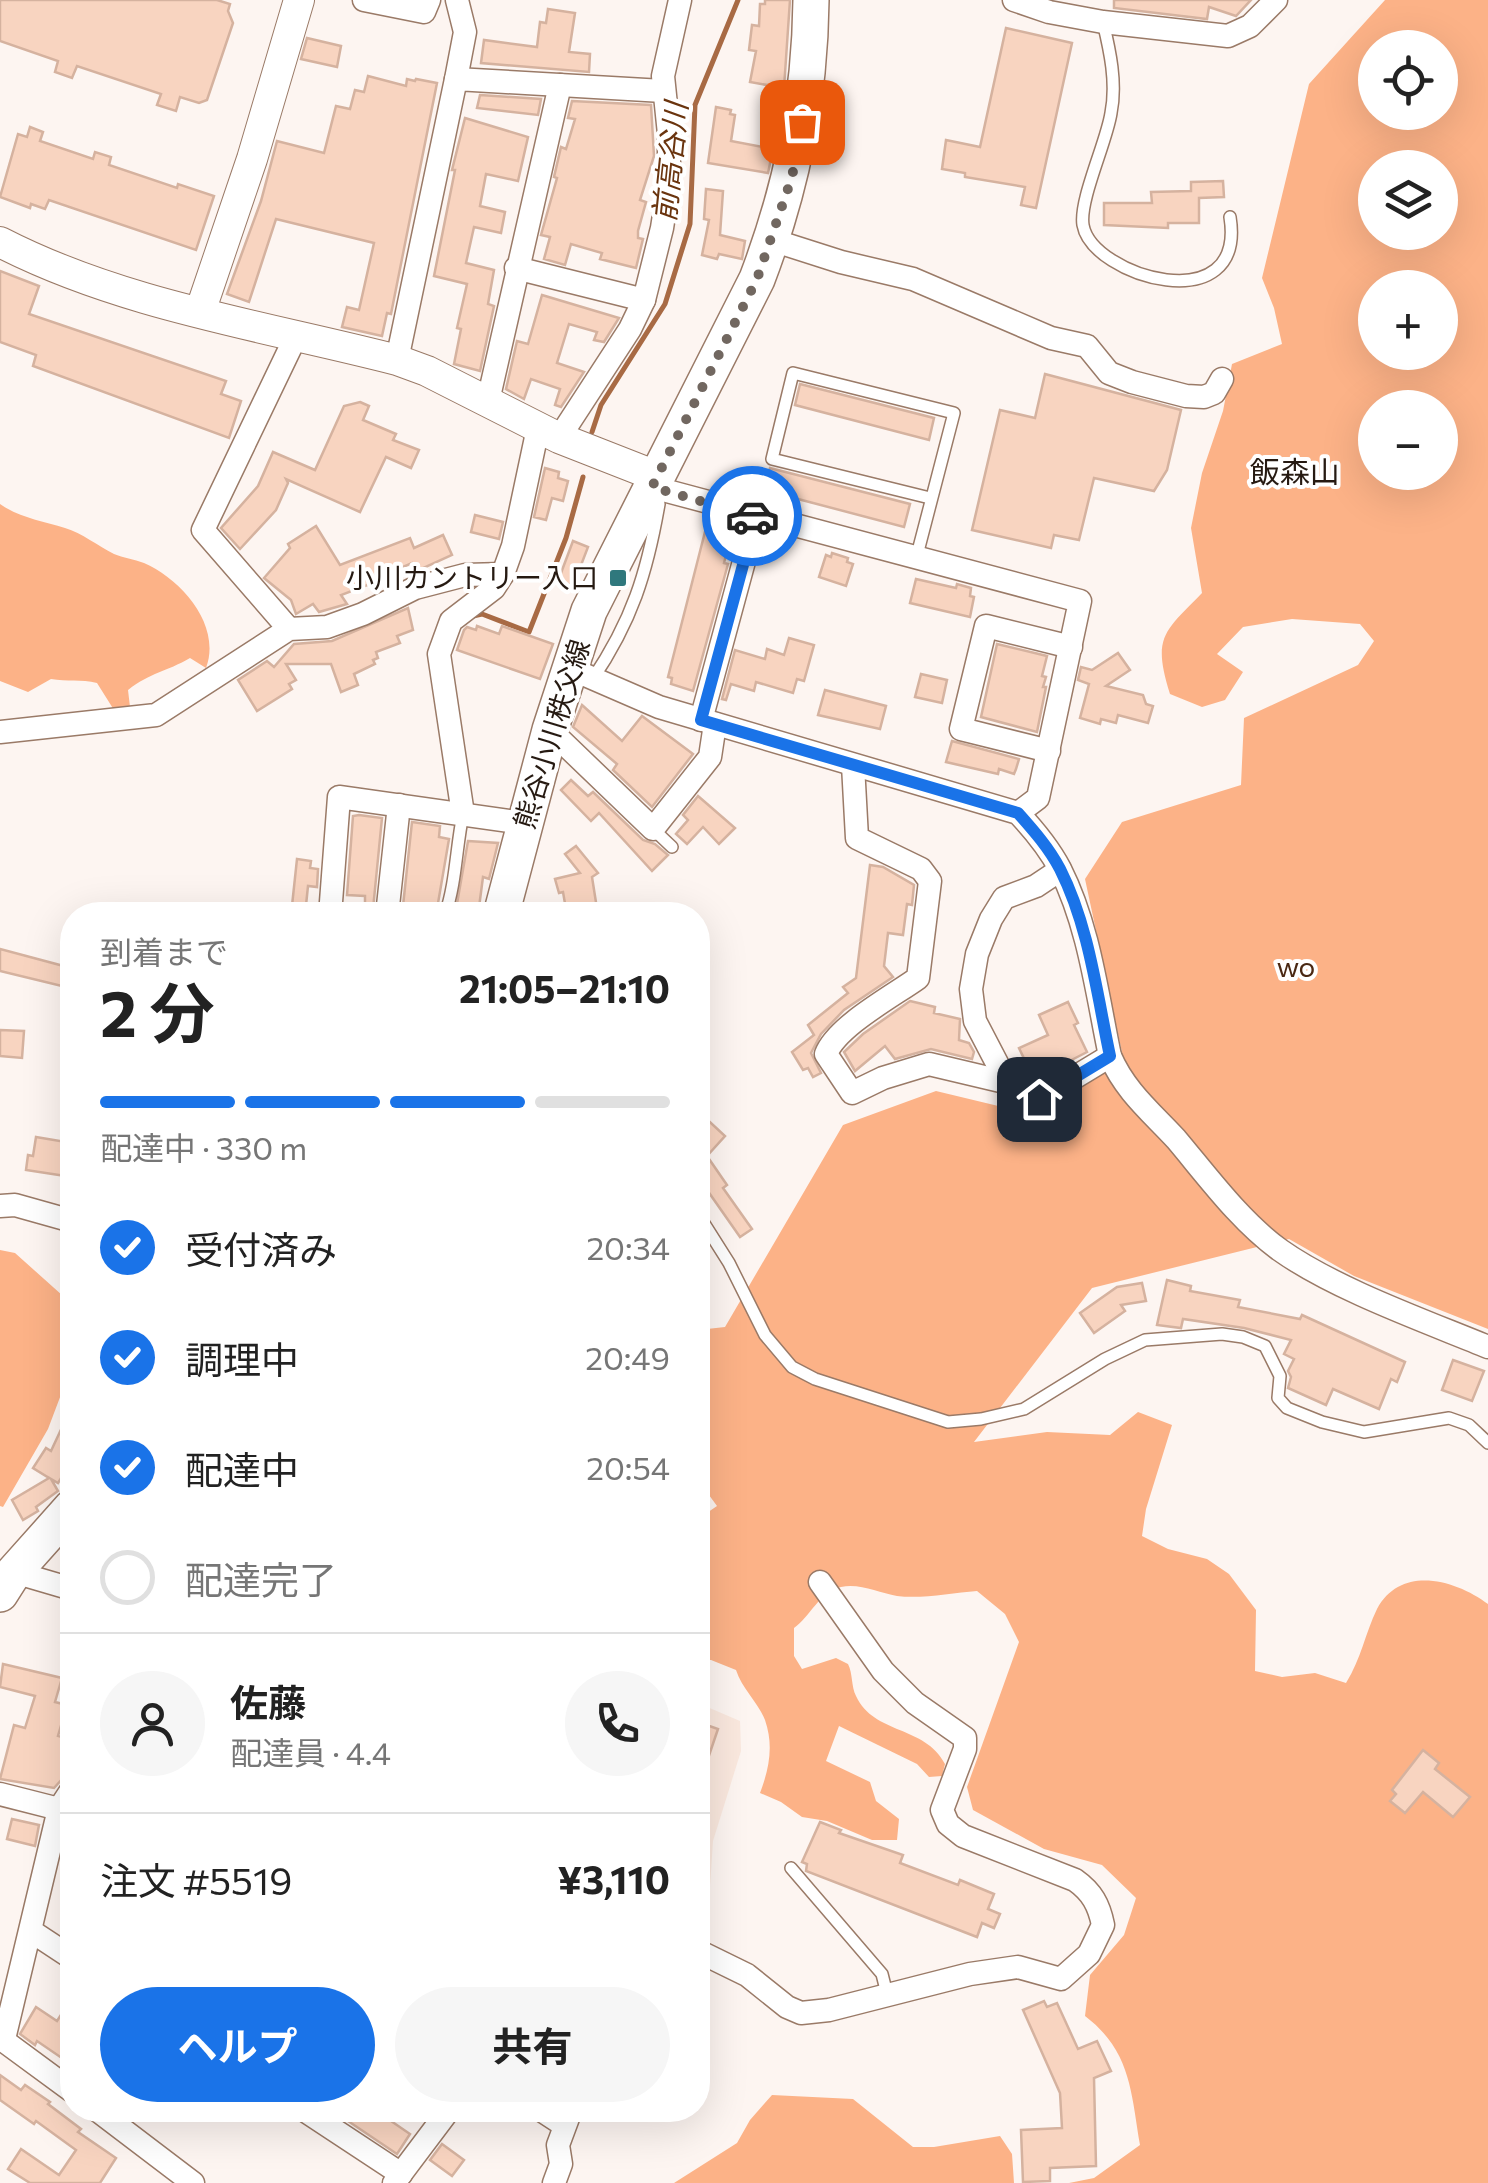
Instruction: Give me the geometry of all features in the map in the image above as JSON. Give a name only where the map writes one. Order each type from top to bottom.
[{"type":"main road","name":"熊谷小川秩父線","points":[[504,902],[550,730],[580,674],[597,594],[656,484],[757,279],[772,240],[792,177],[802,122],[810,66],[810,0]]},
{"type":"main road","points":[[5,1577],[60,1520]]},
{"type":"street","points":[[200,312],[300,0]]},
{"type":"street","points":[[364,0],[424,12],[429,0]]},
{"type":"street","points":[[397,360],[464,32],[457,0]]},
{"type":"street","points":[[463,814],[439,654],[450,621],[494,588],[503,574],[548,433],[630,330],[644,300],[669,183],[663,76],[680,0]]},
{"type":"street","points":[[1014,0],[1049,12],[1104,22],[1228,36],[1250,26],[1276,0]]},
{"type":"street","points":[[456,79],[663,91]]},
{"type":"street","points":[[488,401],[560,85]]},
{"type":"street","points":[[772,240],[913,279],[1050,338],[1087,346],[1109,373],[1132,382],[1204,397],[1214,393],[1222,378]]},
{"type":"street","points":[[0,242],[88,279],[200,312],[397,360],[656,484],[756,517],[1080,601],[1038,798],[1018,813]]},
{"type":"street","points":[[516,268],[644,300]]},
{"type":"street","points":[[289,629],[203,530],[296,334]]},
{"type":"street","points":[[550,730],[654,829],[710,756],[708,722],[756,517]]},
{"type":"street","points":[[0,732],[156,715],[289,629],[327,626],[363,614],[415,588],[465,575],[503,574]]},
{"type":"street","points":[[1049,751],[962,729],[986,626],[1071,647]]},
{"type":"street","points":[[580,674],[708,722],[1018,813],[1060,870],[1080,922],[1110,1056],[1119,1077],[1144,1108],[1279,1250],[1330,1279],[1488,1346]]},
{"type":"street","points":[[853,765],[857,838],[921,869],[930,881],[918,978],[846,1029],[826,1054],[852,1093],[883,1078],[929,1064],[1005,1082]]},
{"type":"street","points":[[331,902],[338,796],[524,822]]},
{"type":"street","points":[[389,902],[399,805]]},
{"type":"street","points":[[1060,870],[1036,886],[1004,898],[991,918],[977,954],[971,989],[976,1021],[1012,1092],[1039,1099],[1110,1056]]},
{"type":"street","points":[[0,1206],[15,1205],[60,1218]]},
{"type":"street","points":[[5,1577],[60,1587]]},
{"type":"street","points":[[710,1957],[747,1974],[801,2013],[1018,1966],[1061,1978],[1089,1954],[1102,1925],[1095,1900],[1075,1880],[963,1836],[948,1824],[942,1810],[965,1749],[965,1738],[915,1703],[883,1671],[820,1582]]},
{"type":"street","points":[[0,1794],[60,1812]]},
{"type":"street","points":[[60,1834],[2,2039],[60,2083]]},
{"type":"street","points":[[31,1930],[60,1950]]},
{"type":"street","points":[[109,2122],[162,2174],[194,2183]]},
{"type":"street","points":[[321,2122],[398,2178],[440,2122]]},
{"type":"street","points":[[554,2183],[562,2164],[558,2145],[567,2122]]},
{"type":"lane","points":[[1104,22],[1110,50],[1112,112],[1084,208],[1083,226],[1089,238],[1106,256],[1143,275],[1191,280],[1210,274],[1229,255],[1233,234],[1230,217]]},
{"type":"lane","points":[[916,558],[954,413],[793,373],[772,458],[930,498]]},
{"type":"lane","points":[[449,902],[463,814]]},
{"type":"lane","points":[[654,829],[672,847]]},
{"type":"lane","points":[[710,1234],[765,1335],[792,1367],[816,1379],[948,1422],[1024,1410],[1106,1359],[1145,1340],[1222,1334],[1265,1346],[1280,1376],[1278,1398],[1286,1408],[1364,1432],[1450,1418],[1470,1425],[1488,1443]]},
{"type":"lane","points":[[791,1868],[882,1974],[888,1994]]},
{"type":"shaded area","points":[[710,1708],[740,1721],[741,1751],[713,1841],[710,1887]]},
{"type":"green space","name":"wo","points":[[1385,0],[1488,0],[1488,1329],[1354,1276],[1289,1239],[1092,1288],[974,1442],[1047,1432],[1110,1435],[1138,1412],[1172,1425],[1146,1509],[1142,1536],[1168,1549],[1207,1559],[1229,1574],[1256,1610],[1255,1671],[1282,1677],[1315,1673],[1346,1683],[1377,1609],[1387,1595],[1414,1581],[1445,1583],[1488,1604],[1488,2183],[1069,2183],[1094,2178],[1140,2145],[1131,2090],[1120,2058],[1112,2043],[1085,2016],[1090,1975],[1124,1935],[1136,1898],[1102,1865],[1044,1849],[973,1810],[967,1787],[1019,1642],[1005,1614],[977,1591],[907,1597],[848,1586],[827,1594],[794,1628],[794,1656],[802,1669],[836,1658],[848,1664],[854,1692],[864,1709],[925,1742],[945,1764],[942,1776],[929,1777],[917,1764],[839,1726],[826,1761],[870,1782],[876,1801],[899,1819],[897,1840],[872,1840],[827,1821],[802,1817],[760,1793],[770,1748],[762,1713],[736,1670],[710,1660],[710,1511],[717,1506],[710,1496],[710,1329],[725,1327],[843,1125],[936,1091],[1031,1114],[1095,1078],[1123,1057],[1085,879],[1122,822],[1241,785],[1244,718],[1358,665],[1374,641],[1360,624],[1292,619],[1243,627],[1217,654],[1243,672],[1225,700],[1202,707],[1170,694],[1162,660],[1165,637],[1202,593],[1191,528],[1202,473],[1223,411],[1232,364],[1282,344],[1262,278],[1309,84]]},
{"type":"green space","points":[[0,504],[24,516],[71,530],[172,580],[203,620],[209,652],[206,668],[190,658],[136,684],[128,690],[130,707],[114,710],[97,683],[51,679],[28,692],[0,681]]},
{"type":"green space","points":[[0,1250],[15,1253],[60,1293],[60,1397],[48,1429],[3,1507]]},
{"type":"green space","points":[[772,2095],[853,2099],[913,2147],[1000,2136],[1012,2154],[1014,2183],[674,2183],[737,2143],[750,2120]]},
{"type":"building","points":[[0,0],[217,0],[230,4],[228,11],[233,23],[207,100],[199,103],[180,97],[176,111],[157,105],[161,94],[77,66],[72,78],[55,72],[58,61],[0,41]]},
{"type":"building","points":[[765,0],[790,0],[784,88],[750,82],[756,51],[749,50],[752,25],[759,26],[760,4],[765,4]]},
{"type":"building","points":[[1114,0],[1251,0],[1236,16],[1209,7],[1207,19],[1114,8]]},
{"type":"building","points":[[548,9],[575,13],[569,52],[590,54],[589,72],[481,63],[484,40],[537,47],[540,22],[546,23]]},
{"type":"building","points":[[1006,28],[1072,43],[1036,208],[1021,205],[1025,187],[942,169],[946,140],[980,147]]},
{"type":"building","points":[[307,38],[341,46],[337,67],[301,59]]},
{"type":"building","points":[[368,76],[406,86],[407,79],[437,83],[391,314],[387,313],[382,336],[342,327],[347,307],[359,310],[374,243],[276,219],[249,302],[227,294],[261,201],[277,141],[324,153],[336,106],[350,109],[355,90],[364,92]]},
{"type":"building","points":[[480,95],[541,99],[538,115],[477,108]]},
{"type":"building","points":[[572,101],[651,105],[654,156],[640,200],[646,202],[638,231],[638,238],[643,239],[636,268],[600,259],[602,253],[571,244],[565,265],[544,259],[550,237],[541,235],[561,147],[566,149],[575,119],[568,118]]},
{"type":"building","points":[[716,107],[731,110],[730,114],[735,115],[731,141],[773,149],[768,173],[708,163]]},
{"type":"building","points":[[465,118],[528,137],[518,181],[486,174],[480,206],[505,212],[501,233],[474,227],[466,263],[494,270],[488,304],[494,306],[480,371],[454,364],[467,284],[434,276]]},
{"type":"building","points":[[30,127],[43,132],[40,141],[93,159],[95,152],[111,157],[109,165],[214,196],[196,250],[49,200],[45,209],[0,197],[18,134],[27,137]]},
{"type":"building","points":[[1223,181],[1224,197],[1199,198],[1199,223],[1168,223],[1168,228],[1104,225],[1104,203],[1152,203],[1151,192],[1191,191],[1191,182]]},
{"type":"building","points":[[706,189],[723,191],[720,235],[745,241],[742,259],[702,255],[709,220],[704,219]]},
{"type":"building","points":[[0,271],[39,286],[29,314],[226,381],[221,394],[241,401],[229,438],[33,366],[36,355],[0,342]]},
{"type":"building","points":[[542,295],[619,318],[604,342],[594,340],[597,332],[569,324],[557,363],[584,372],[561,407],[555,405],[560,389],[531,379],[524,399],[506,389],[517,341],[528,344]]},
{"type":"building","points":[[1045,374],[1181,410],[1167,470],[1154,491],[1094,478],[1079,540],[1054,535],[1051,548],[972,530],[1000,410],[1035,418]]},
{"type":"building","points":[[800,384],[934,418],[929,440],[795,405]]},
{"type":"building","points":[[360,402],[369,406],[363,420],[396,434],[393,440],[419,450],[411,468],[386,457],[360,512],[286,479],[288,483],[276,510],[240,549],[221,528],[258,486],[273,452],[315,470],[344,406]]},
{"type":"building","points":[[545,468],[559,472],[558,478],[568,481],[563,501],[552,498],[546,520],[534,517]]},
{"type":"building","points":[[770,468],[910,504],[904,527],[764,490]]},
{"type":"building","points":[[475,515],[503,522],[499,539],[471,532]]},
{"type":"building","points":[[708,520],[733,527],[724,563],[728,564],[693,691],[671,684],[672,678],[668,677]]},
{"type":"building","points":[[316,526],[340,565],[410,538],[414,548],[443,535],[452,555],[417,571],[412,563],[377,578],[378,581],[341,595],[347,604],[319,612],[313,604],[296,614],[291,600],[264,578],[290,548],[288,544]]},
{"type":"building","points":[[573,541],[588,547],[573,586],[558,581]]},
{"type":"building","points":[[832,553],[853,564],[846,586],[819,577],[826,555],[831,557]]},
{"type":"building","points":[[916,579],[971,588],[970,596],[974,597],[970,617],[910,603]]},
{"type":"building","points":[[408,608],[413,630],[397,636],[400,643],[376,652],[375,664],[354,674],[358,685],[341,692],[331,664],[286,664],[296,680],[289,684],[292,689],[257,711],[238,680],[267,661],[274,667],[294,644],[332,641]]},
{"type":"building","points":[[477,626],[499,634],[502,626],[553,644],[540,679],[457,650],[464,630],[476,630]]},
{"type":"building","points":[[789,638],[814,645],[804,681],[797,679],[793,693],[756,682],[754,691],[731,684],[726,700],[722,699],[735,650],[765,659],[767,649],[784,655]]},
{"type":"building","points":[[997,644],[1047,656],[1042,676],[1046,677],[1046,687],[1037,732],[981,717]]},
{"type":"building","points":[[1118,653],[1130,670],[1106,686],[1143,695],[1146,704],[1153,706],[1148,723],[1118,715],[1116,723],[1101,719],[1100,724],[1080,718],[1089,684],[1078,680],[1081,667],[1092,670]]},
{"type":"building","points":[[921,674],[947,680],[942,703],[915,697]]},
{"type":"building","points":[[825,690],[886,706],[880,729],[818,715]]},
{"type":"building","points":[[582,705],[622,741],[642,716],[693,754],[652,807],[613,770],[617,764],[573,727]]},
{"type":"building","points":[[952,741],[1019,759],[1014,774],[946,762]]},
{"type":"building","points":[[571,780],[588,796],[593,792],[643,840],[668,855],[652,871],[599,813],[591,821],[561,790]]},
{"type":"building","points":[[698,796],[735,828],[719,844],[703,827],[687,844],[676,834],[688,820],[683,815]]},
{"type":"building","points":[[353,816],[382,818],[374,902],[365,902],[365,896],[347,895]]},
{"type":"building","points":[[412,822],[440,826],[439,837],[449,839],[438,902],[403,902]]},
{"type":"building","points":[[468,841],[498,843],[489,879],[483,877],[480,902],[457,902]]},
{"type":"building","points":[[576,846],[598,873],[592,877],[596,902],[565,902],[555,879],[580,873],[565,854]]},
{"type":"building","points":[[297,859],[311,861],[310,868],[318,869],[317,887],[308,886],[306,902],[292,902]]},
{"type":"building","points":[[870,865],[883,867],[914,885],[903,935],[888,933],[884,966],[893,977],[844,1010],[821,1034],[811,1053],[821,1073],[813,1077],[808,1068],[803,1070],[792,1052],[814,1035],[808,1025],[848,993],[843,987],[856,978]]},
{"type":"building","points":[[0,949],[60,965],[60,986],[0,971]]},
{"type":"building","points":[[910,1001],[935,1007],[934,1013],[960,1019],[959,1040],[969,1043],[974,1052],[972,1059],[931,1049],[895,1059],[885,1046],[855,1071],[844,1052]]},
{"type":"building","points":[[1068,1002],[1087,1052],[1037,1083],[1029,1081],[1026,1073],[1030,1071],[1019,1048],[1048,1035],[1039,1015]]},
{"type":"building","points":[[0,1030],[24,1031],[22,1058],[0,1056]]},
{"type":"building","points":[[710,1122],[725,1136],[710,1153]]},
{"type":"building","points":[[36,1137],[60,1141],[60,1175],[26,1170],[28,1155],[33,1156]]},
{"type":"building","points":[[710,1160],[727,1185],[723,1188],[752,1229],[740,1237],[710,1194]]},
{"type":"building","points":[[1167,1280],[1191,1286],[1190,1291],[1240,1300],[1238,1307],[1300,1319],[1302,1315],[1405,1362],[1397,1382],[1391,1379],[1379,1409],[1333,1389],[1326,1405],[1288,1388],[1288,1371],[1294,1359],[1284,1354],[1291,1340],[1183,1319],[1181,1328],[1157,1325]]},
{"type":"building","points":[[1142,1283],[1146,1301],[1121,1305],[1125,1311],[1094,1333],[1080,1313],[1117,1287]]},
{"type":"building","points":[[1453,1360],[1484,1371],[1472,1401],[1442,1390]]},
{"type":"building","points":[[60,1432],[60,1480],[58,1483],[51,1479],[58,1491],[23,1520],[12,1500],[49,1478],[33,1468],[46,1448],[51,1451]]},
{"type":"building","points":[[3,1664],[60,1678],[55,1702],[60,1703],[60,1781],[54,1788],[0,1779],[14,1725],[25,1728],[35,1696],[0,1687]]},
{"type":"building","points":[[710,1726],[718,1729],[710,1753]]},
{"type":"building","points":[[1423,1750],[1439,1763],[1435,1769],[1470,1797],[1453,1817],[1423,1792],[1405,1813],[1390,1801],[1396,1794],[1392,1790]]},
{"type":"building","points":[[12,1819],[39,1825],[35,1846],[7,1839]]},
{"type":"building","points":[[820,1822],[841,1830],[839,1833],[903,1855],[900,1863],[994,1894],[988,1909],[1000,1914],[994,1928],[982,1923],[977,1937],[806,1871],[807,1864],[802,1862]]},
{"type":"building","points":[[1044,2001],[1047,2007],[1057,2003],[1078,2049],[1097,2041],[1111,2071],[1094,2078],[1096,2166],[1050,2168],[1050,2181],[1023,2182],[1021,2130],[1062,2128],[1060,2093],[1023,2010]]},
{"type":"building","points":[[36,2007],[57,2021],[60,2016],[60,2057],[20,2034]]},
{"type":"building","points":[[0,2075],[21,2090],[25,2085],[50,2102],[60,2113],[60,2122],[72,2122],[81,2129],[78,2132],[116,2158],[100,2183],[30,2183],[8,2169],[21,2149],[59,2175],[76,2150],[0,2100]]},
{"type":"building","points":[[349,2122],[392,2122],[410,2134],[397,2154]]},
{"type":"building","points":[[442,2144],[464,2160],[452,2176],[430,2160]]},
{"type":"waterway","name":"前高谷川","points":[[592,432],[601,405],[665,304],[690,224],[695,105],[738,0]]},
{"type":"waterway","points":[[473,616],[482,614],[529,632],[566,538],[583,477]]},
{"type":"way so far","points":[[752,516],[652,487],[757,279],[792,177],[802,122]]},
{"type":"place","name":"小川カントリー入口","points":[[618,578]]},
{"type":"district","name":"飯森山","points":[[1295,473]]},
{"type":"route","points":[[752,516],[756,517],[701,720],[1018,813],[1060,870],[1080,922],[1110,1056],[1039,1099]]}]
